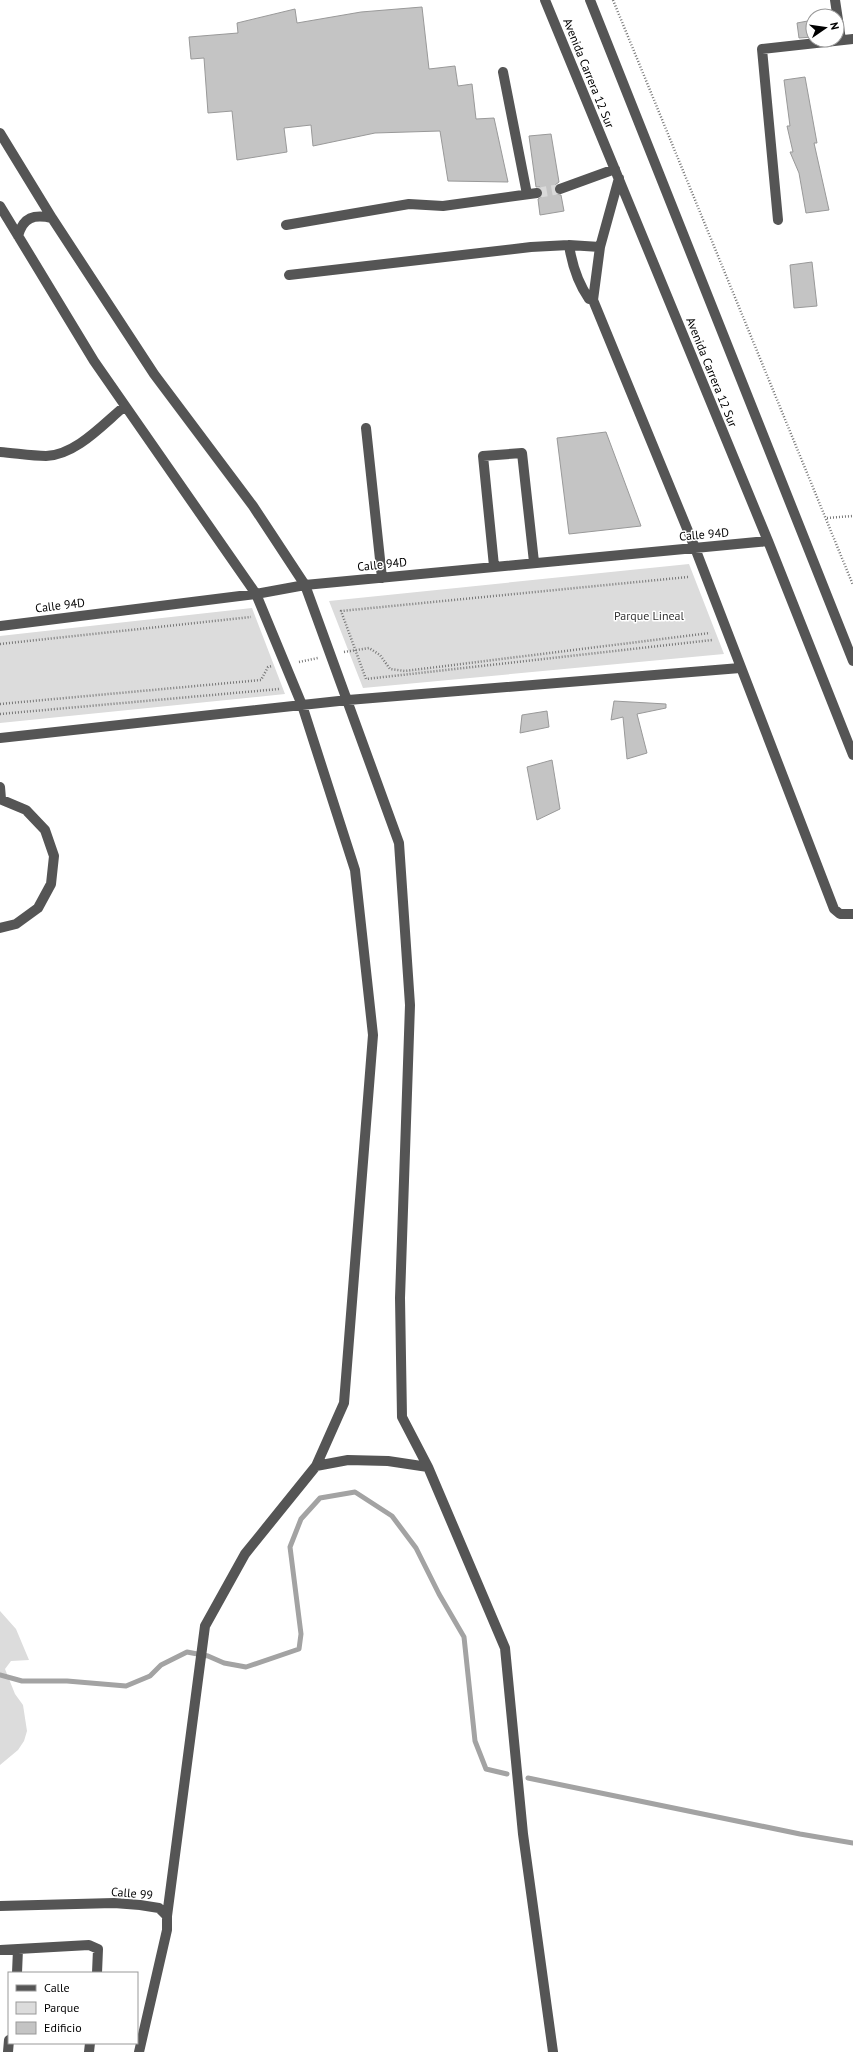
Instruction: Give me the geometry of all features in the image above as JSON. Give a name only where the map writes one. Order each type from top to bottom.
[{"type":"street","name":"Avenida Carrera 12 Sur","points":[[545,0],[768,541],[853,755]]},
{"type":"street","name":"Avenida Carrera 12 Sur","points":[[590,0],[853,661]]},
{"type":"street","points":[[778,220],[762,49],[805,44]]},
{"type":"street","points":[[286,225],[409,204],[443,206],[532,193],[503,72]]},
{"type":"street","points":[[0,133],[52,218],[154,374],[253,506],[305,585],[399,843],[410,1005],[400,1298],[402,1417],[428,1467],[505,1648],[523,1834],[553,2052]]},
{"type":"street","points":[[560,189],[617,174],[600,247],[593,300],[694,548],[834,909],[840,914],[853,914]]},
{"type":"street","points":[[0,206],[94,361],[256,594],[302,705],[356,870],[373,1035],[344,1403],[316,1466],[245,1554],[205,1626],[167,1916],[166,1936],[139,2052]]},
{"type":"street","points":[[18,236],[21,225],[30,218],[41,215],[52,218]]},
{"type":"street","points":[[289,275],[516,249],[568,246],[600,247]]},
{"type":"street","points":[[568,246],[580,286],[589,299],[593,300]]},
{"type":"street","points":[[0,452],[47,456],[58,455],[80,445],[125,406]]},
{"type":"street","points":[[366,428],[382,578]]},
{"type":"street","points":[[494,566],[483,456],[522,453],[534,562]]},
{"type":"street","name":"Calle 94D","points":[[0,626],[256,594],[305,585],[534,562],[768,541]]},
{"type":"street","points":[[0,738],[348,700],[740,668]]},
{"type":"street","points":[[0,788],[1,799],[26,810],[45,830],[54,856],[51,884],[38,908],[16,924],[0,928]]},
{"type":"street","points":[[316,1466],[348,1460],[388,1461],[428,1467]]},
{"type":"street","name":"Calle 99","points":[[0,1906],[114,1903],[140,1904],[159,1908],[167,1916]]},
{"type":"street","points":[[0,1950],[89,1945],[98,1949],[98,1972]]},
{"type":"street","points":[[17,1972],[18,1950]]},
{"type":"path","points":[[613,0],[827,518],[853,585]]},
{"type":"path","points":[[827,518],[853,516]]},
{"type":"path","points":[[688,577],[341,611],[354,650],[366,679],[712,640]]},
{"type":"path","points":[[0,644],[251,616],[254,624]]},
{"type":"path","points":[[0,704],[261,680],[268,667],[369,648],[380,655],[390,669],[405,671],[710,633]]},
{"type":"path","points":[[268,660],[273,672]]},
{"type":"path","points":[[0,714],[279,689],[277,684]]},
{"type":"green space","name":"Parque Lineal","points":[[689,564],[724,654],[363,688],[329,601]]},
{"type":"green space","points":[[252,608],[285,694],[0,723],[0,636]]},
{"type":"green space","points":[[0,1611],[16,1629],[29,1660],[11,1661],[5,1669],[15,1694],[23,1705],[27,1731],[24,1741],[18,1750],[0,1765]]},
{"type":"building","points":[[422,7],[429,69],[455,66],[458,86],[472,84],[476,119],[494,118],[508,182],[448,181],[440,131],[375,133],[313,146],[311,125],[284,128],[287,152],[237,160],[232,111],[208,113],[204,58],[191,59],[189,37],[238,33],[237,23],[295,9],[297,23],[361,12]]},
{"type":"building","points":[[805,22],[805,38],[799,38],[797,23]]},
{"type":"building","points":[[805,77],[817,143],[814,143],[829,210],[806,213],[799,173],[790,152],[793,152],[787,126],[790,126],[784,80]]},
{"type":"building","points":[[551,134],[559,182],[555,185],[554,191],[556,194],[561,195],[564,211],[540,215],[538,199],[543,196],[543,192],[540,187],[536,187],[529,136]]},
{"type":"building","points":[[812,262],[817,306],[794,308],[790,265]]},
{"type":"building","points":[[606,432],[641,526],[569,534],[557,438]]},
{"type":"building","points":[[614,701],[666,704],[666,708],[637,714],[647,753],[627,759],[623,717],[611,720]]},
{"type":"building","points":[[547,711],[549,727],[520,733],[522,715]]},
{"type":"building","points":[[552,760],[560,809],[537,820],[527,767]]},
{"type":"waterway","points":[[0,1675],[22,1681],[67,1681],[126,1686],[150,1676],[161,1665],[187,1652],[208,1656],[224,1663],[246,1667],[299,1649],[301,1634],[290,1547],[301,1519],[320,1498],[355,1492],[392,1516],[416,1548],[439,1594],[464,1637],[475,1741],[486,1769],[507,1774]]},
{"type":"waterway","points":[[528,1778],[800,1834],[853,1843]]},
{"type":"tunnel","points":[[537,193],[560,189]]}]
